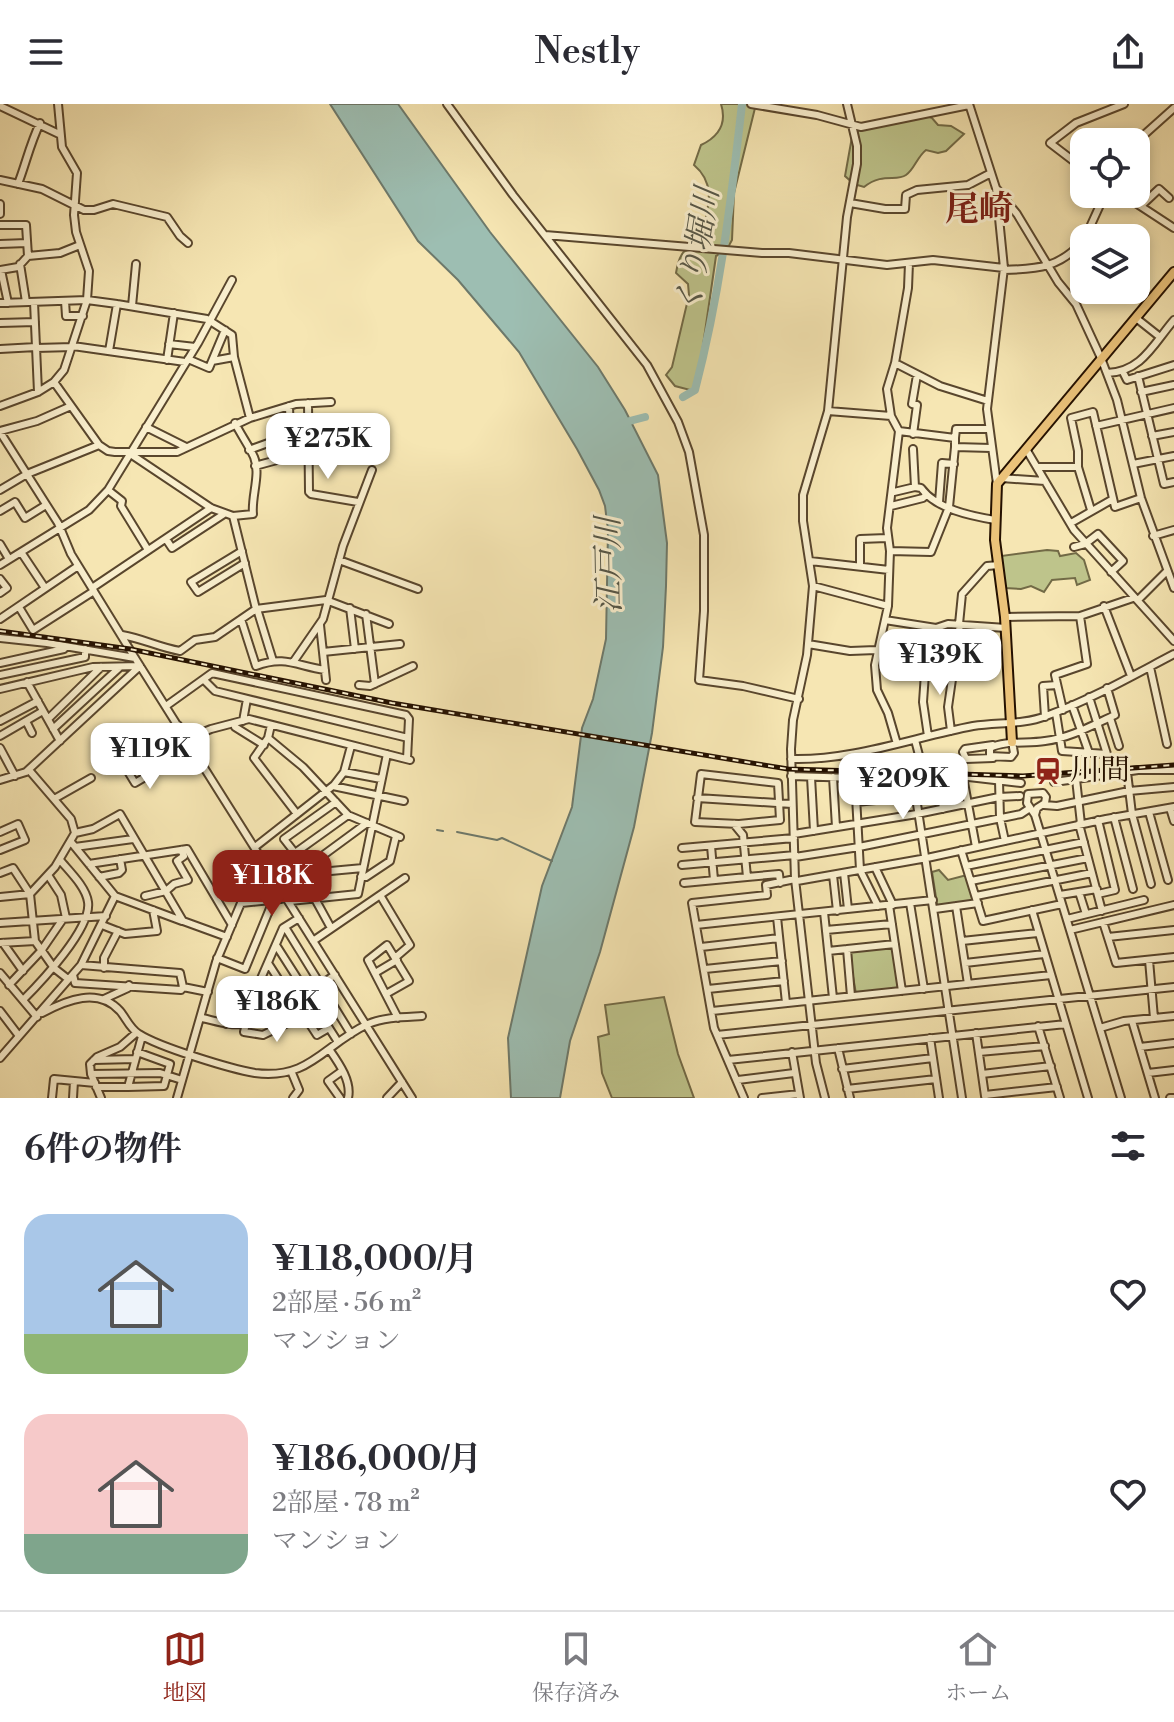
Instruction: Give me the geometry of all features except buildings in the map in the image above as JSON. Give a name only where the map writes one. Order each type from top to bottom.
[{"type":"main road","points":[[1011,745],[1006,628],[995,520],[999,481],[1174,272]]},
{"type":"street","points":[[0,406],[38,392],[54,382],[67,366],[87,300],[89,271],[75,226],[77,173],[62,147],[58,104]]},
{"type":"street","points":[[447,104],[652,372],[674,412],[685,441],[704,535],[704,611],[699,680],[799,699]]},
{"type":"street","points":[[751,104],[871,126],[969,104],[996,188],[1004,269],[988,401],[991,448],[999,481],[1045,481]]},
{"type":"street","points":[[825,1098],[815,1050],[796,880],[791,759],[792,727],[808,644],[813,586],[803,521],[803,495],[828,411],[858,154],[847,104]]},
{"type":"street","points":[[1070,158],[1050,143],[1076,123],[1124,104]]},
{"type":"street","points":[[0,106],[59,134]]},
{"type":"street","points":[[1150,129],[1174,108]]},
{"type":"street","points":[[18,184],[26,152],[40,123]]},
{"type":"street","points":[[850,203],[905,209],[906,195],[917,190],[968,185],[991,173]]},
{"type":"street","points":[[0,180],[48,191],[74,206],[90,210],[113,204],[167,217],[188,243]]},
{"type":"street","points":[[996,188],[1017,214],[1076,304],[1101,358],[1122,420],[1153,536],[1174,588]]},
{"type":"street","points":[[1150,197],[1159,189],[1169,198]]},
{"type":"street","points":[[0,204],[0,214]]},
{"type":"street","points":[[1146,208],[1174,228]]},
{"type":"street","points":[[0,225],[26,225],[28,256]]},
{"type":"street","points":[[545,235],[887,265],[933,260],[1004,269],[1050,267],[1070,253]]},
{"type":"street","points":[[0,244],[27,243]]},
{"type":"street","points":[[80,245],[60,253],[28,256],[14,269],[0,270],[4,303],[87,300],[210,320],[234,339],[234,357],[250,418]]},
{"type":"street","points":[[897,744],[877,690],[876,650],[888,606],[890,551],[887,538],[899,431],[891,416],[887,389],[895,363],[908,288],[909,263]]},
{"type":"street","points":[[20,264],[35,322],[38,392]]},
{"type":"street","points":[[132,306],[136,264]]},
{"type":"street","points":[[0,565],[89,510],[108,490],[232,280]]},
{"type":"street","points":[[65,301],[66,316],[83,316]]},
{"type":"street","points":[[109,351],[117,304]]},
{"type":"street","points":[[167,360],[174,313]]},
{"type":"street","points":[[1136,318],[1160,337]]},
{"type":"street","points":[[1107,373],[1123,372],[1156,346],[1174,320]]},
{"type":"street","points":[[0,323],[35,322]]},
{"type":"street","points":[[0,349],[73,347],[187,360],[209,368],[225,330]]},
{"type":"street","points":[[169,344],[195,347]]},
{"type":"street","points":[[212,361],[234,357]]},
{"type":"street","points":[[895,363],[917,375],[988,401]]},
{"type":"street","points":[[1123,372],[1127,380],[1174,365]]},
{"type":"street","points":[[913,434],[917,405],[912,404],[917,375]]},
{"type":"street","points":[[1138,376],[1164,484],[1174,482]]},
{"type":"street","points":[[54,382],[99,445],[108,451],[132,454],[177,452],[250,418],[289,406],[331,402]]},
{"type":"street","points":[[1141,392],[1174,385]]},
{"type":"street","points":[[308,403],[311,494],[358,502]]},
{"type":"street","points":[[71,406],[0,432],[3,444],[27,474],[60,528],[78,566],[412,1098]]},
{"type":"street","points":[[249,450],[290,435],[289,406]]},
{"type":"street","points":[[1096,426],[1174,408]]},
{"type":"street","points":[[828,411],[891,416]]},
{"type":"street","points":[[1091,510],[1078,467],[1071,418],[1093,412],[1115,507],[1141,498]]},
{"type":"street","points":[[132,454],[211,508],[233,516],[253,514],[251,501],[255,458],[235,423]]},
{"type":"street","points":[[146,427],[187,448]]},
{"type":"street","points":[[890,551],[931,552],[949,507],[956,429],[988,429]]},
{"type":"street","points":[[899,431],[955,438]]},
{"type":"street","points":[[1152,436],[1174,432]]},
{"type":"street","points":[[0,490],[27,474],[99,445]]},
{"type":"street","points":[[955,447],[991,448]]},
{"type":"street","points":[[913,449],[915,487]]},
{"type":"street","points":[[1026,449],[1085,544],[1174,641]]},
{"type":"street","points":[[255,466],[310,451]]},
{"type":"street","points":[[1133,464],[1174,456]]},
{"type":"street","points":[[939,502],[942,463],[954,464]]},
{"type":"street","points":[[1037,467],[1078,467]]},
{"type":"street","points":[[294,661],[320,625],[358,502],[372,470]]},
{"type":"street","points":[[894,492],[921,488],[926,495],[949,507],[995,520]]},
{"type":"street","points":[[108,490],[122,501],[121,506],[148,550]]},
{"type":"street","points":[[891,506],[926,495]]},
{"type":"street","points":[[1071,523],[1113,499]]},
{"type":"street","points":[[0,511],[15,502],[25,518],[46,505]]},
{"type":"street","points":[[19,607],[33,630],[211,508]]},
{"type":"street","points":[[166,539],[172,548],[224,513]]},
{"type":"street","points":[[233,516],[273,661]]},
{"type":"street","points":[[1153,536],[1174,530]]},
{"type":"street","points":[[1074,547],[1085,544],[1098,534],[1123,561],[1111,572]]},
{"type":"street","points":[[860,566],[860,539],[887,538]]},
{"type":"street","points":[[0,544],[9,559]]},
{"type":"street","points":[[242,551],[191,582],[198,592],[245,563]]},
{"type":"street","points":[[21,552],[45,588]]},
{"type":"street","points":[[339,560],[418,589]]},
{"type":"street","points":[[810,561],[889,570]]},
{"type":"street","points":[[951,731],[948,707],[962,594],[987,566],[999,565]]},
{"type":"street","points":[[0,619],[78,566]]},
{"type":"street","points":[[216,567],[222,577]]},
{"type":"street","points":[[1005,617],[1080,616],[1104,606],[1136,599],[1166,572]]},
{"type":"street","points":[[0,579],[7,588],[0,593]]},
{"type":"street","points":[[813,586],[888,606]]},
{"type":"street","points":[[122,635],[147,639],[154,647],[180,651],[195,640],[215,637],[257,609],[329,601],[389,624]]},
{"type":"street","points":[[1104,606],[1131,676]]},
{"type":"street","points":[[350,608],[355,649]]},
{"type":"street","points":[[366,614],[375,684]]},
{"type":"street","points":[[1080,616],[1087,664],[1055,675],[1062,751],[1107,754],[1089,697]]},
{"type":"street","points":[[241,619],[256,666],[273,661],[294,661],[305,667],[325,670]]},
{"type":"street","points":[[885,620],[936,628],[960,624],[1006,628]]},
{"type":"street","points":[[320,625],[326,680]]},
{"type":"street","points":[[0,638],[135,658]]},
{"type":"street","points":[[323,652],[400,644]]},
{"type":"street","points":[[808,644],[835,650],[876,650]]},
{"type":"street","points":[[65,646],[64,649],[0,662],[3,688],[101,667],[140,666]]},
{"type":"street","points":[[2,674],[85,657],[85,649]]},
{"type":"street","points":[[791,759],[811,759],[951,731],[1034,721],[1174,654]]},
{"type":"street","points":[[926,659],[923,702],[928,736]]},
{"type":"street","points":[[0,780],[29,770],[140,666]]},
{"type":"street","points":[[359,685],[375,684],[413,666]]},
{"type":"street","points":[[48,719],[101,667]]},
{"type":"street","points":[[53,729],[120,667]]},
{"type":"street","points":[[1150,667],[1167,744]]},
{"type":"street","points":[[166,706],[212,673],[406,715],[408,760],[249,719],[186,739]]},
{"type":"street","points":[[204,680],[215,691],[408,738]]},
{"type":"street","points":[[27,682],[60,741]]},
{"type":"street","points":[[1045,717],[1043,686],[1057,685]]},
{"type":"street","points":[[275,706],[280,687]]},
{"type":"street","points":[[1011,745],[1014,754],[1011,757],[966,759],[963,752],[965,749],[1059,738],[1110,718],[1115,715],[1107,688]]},
{"type":"street","points":[[243,721],[247,699]]},
{"type":"street","points":[[0,721],[38,701]]},
{"type":"street","points":[[1072,705],[1089,753]]},
{"type":"street","points":[[0,736],[43,711]]},
{"type":"street","points":[[1110,718],[1119,746]]},
{"type":"street","points":[[26,721],[32,733]]},
{"type":"street","points":[[234,723],[235,727],[266,741],[330,788],[404,801]]},
{"type":"street","points":[[178,725],[121,760],[135,783],[193,749]]},
{"type":"street","points":[[271,725],[266,741],[254,758],[297,814]]},
{"type":"street","points":[[1101,735],[1115,732]]},
{"type":"street","points":[[915,740],[925,778]]},
{"type":"street","points":[[993,745],[990,748],[993,758]]},
{"type":"street","points":[[255,847],[330,788],[344,772],[351,746]]},
{"type":"street","points":[[0,748],[15,776]]},
{"type":"street","points":[[290,901],[356,894],[369,824],[387,754]]},
{"type":"street","points":[[0,897],[30,894],[73,845],[75,833],[71,819],[29,770]]},
{"type":"street","points":[[1054,782],[1127,772],[1174,770]]},
{"type":"street","points":[[344,772],[381,779]]},
{"type":"street","points":[[1127,772],[1132,814],[1149,880],[1131,880]]},
{"type":"street","points":[[701,774],[778,783],[779,803],[780,820],[734,824],[695,822],[701,774]]},
{"type":"street","points":[[791,776],[963,777],[1021,783]]},
{"type":"street","points":[[811,777],[814,831]]},
{"type":"street","points":[[833,777],[836,827]]},
{"type":"street","points":[[939,777],[943,809]]},
{"type":"street","points":[[963,777],[976,847]]},
{"type":"street","points":[[54,799],[91,778]]},
{"type":"street","points":[[855,778],[860,870],[878,906]]},
{"type":"street","points":[[913,778],[962,1098],[952,1098]]},
{"type":"street","points":[[1076,779],[1080,824],[1102,911]]},
{"type":"street","points":[[999,781],[1000,818],[1005,841]]},
{"type":"street","points":[[1035,815],[1043,805],[1057,806],[1129,791],[1174,787]]},
{"type":"street","points":[[330,788],[336,802],[348,815],[398,836],[390,861],[366,877],[361,877]]},
{"type":"street","points":[[1043,805],[1045,795],[1028,794],[1027,800],[1035,815],[1121,1098]]},
{"type":"street","points":[[687,796],[792,804]]},
{"type":"street","points":[[856,802],[915,796]]},
{"type":"street","points":[[682,848],[794,836],[999,797],[1020,796]]},
{"type":"street","points":[[336,802],[284,839],[295,853],[348,815]]},
{"type":"street","points":[[744,1098],[717,1035],[692,903],[767,895],[766,885],[927,858],[1172,807],[1174,821]]},
{"type":"street","points":[[682,865],[795,856],[859,847],[1021,814],[1030,808]]},
{"type":"street","points":[[1149,812],[1168,880]]},
{"type":"street","points":[[75,833],[93,829],[120,814],[183,921]]},
{"type":"street","points":[[1114,817],[1133,889]]},
{"type":"street","points":[[1060,895],[1115,890],[1098,820]]},
{"type":"street","points":[[0,832],[18,824],[25,840],[0,850]]},
{"type":"street","points":[[280,887],[369,824]]},
{"type":"street","points":[[734,824],[743,835],[747,877]]},
{"type":"street","points":[[73,845],[133,839]]},
{"type":"street","points":[[966,866],[1084,842]]},
{"type":"street","points":[[73,845],[115,896],[227,937]]},
{"type":"street","points":[[711,846],[714,880]]},
{"type":"street","points":[[89,864],[187,849],[232,925]]},
{"type":"street","points":[[145,896],[166,891],[174,884],[188,880],[177,861],[184,856],[181,850]]},
{"type":"street","points":[[961,850],[983,921],[1062,904]]},
{"type":"street","points":[[177,1098],[217,958],[261,856]]},
{"type":"street","points":[[971,881],[1088,858]]},
{"type":"street","points":[[99,877],[119,873],[122,870],[120,859]]},
{"type":"street","points":[[23,1000],[54,968],[87,917],[88,903],[84,891],[60,860]]},
{"type":"street","points":[[875,867],[891,905],[902,991]]},
{"type":"street","points":[[0,873],[13,868],[30,894],[35,941],[54,968],[72,979],[181,990],[183,987],[208,992]]},
{"type":"street","points":[[303,870],[309,873],[363,868]]},
{"type":"street","points":[[844,873],[848,909]]},
{"type":"street","points":[[935,909],[1092,873]]},
{"type":"street","points":[[684,883],[779,874],[780,883]]},
{"type":"street","points":[[9,985],[41,951],[65,919],[61,895],[48,875]]},
{"type":"street","points":[[833,875],[837,911]]},
{"type":"street","points":[[313,941],[405,878]]},
{"type":"street","points":[[1079,892],[1086,914]]},
{"type":"street","points":[[375,973],[410,948],[380,895]]},
{"type":"street","points":[[1,1054],[72,979],[115,896]]},
{"type":"street","points":[[314,897],[331,928]]},
{"type":"street","points":[[217,958],[245,969],[277,900],[241,903]]},
{"type":"street","points":[[696,925],[933,900]]},
{"type":"street","points":[[1067,919],[1144,900]]},
{"type":"street","points":[[910,903],[924,989]]},
{"type":"street","points":[[1070,930],[1174,905]]},
{"type":"street","points":[[956,906],[968,984]]},
{"type":"street","points":[[102,925],[125,934],[157,931],[153,910]]},
{"type":"street","points":[[1032,910],[1088,1098]]},
{"type":"street","points":[[824,912],[833,998]]},
{"type":"street","points":[[0,923],[106,916]]},
{"type":"street","points":[[777,917],[786,1003]]},
{"type":"street","points":[[226,1024],[236,984],[249,988],[259,983],[285,927],[299,918]]},
{"type":"street","points":[[1103,922],[1116,963],[1174,957]]},
{"type":"street","points":[[826,930],[892,924]]},
{"type":"street","points":[[285,927],[351,1034]]},
{"type":"street","points":[[1108,937],[1174,930]]},
{"type":"street","points":[[104,968],[104,958],[118,931]]},
{"type":"street","points":[[962,941],[1038,933]]},
{"type":"street","points":[[701,947],[779,938]]},
{"type":"street","points":[[1,943],[35,941]]},
{"type":"street","points":[[1,943],[23,971]]},
{"type":"street","points":[[828,951],[895,944]]},
{"type":"street","points":[[276,945],[338,1042]]},
{"type":"street","points":[[386,994],[409,981],[387,945],[368,960],[398,1018]]},
{"type":"street","points":[[847,949],[851,996]]},
{"type":"street","points":[[965,963],[1044,954]]},
{"type":"street","points":[[1149,960],[1154,1018]]},
{"type":"street","points":[[705,969],[782,961]]},
{"type":"street","points":[[268,963],[317,1035],[329,1028]]},
{"type":"street","points":[[81,965],[180,973],[183,987]]},
{"type":"street","points":[[114,984],[115,968]]},
{"type":"street","points":[[145,987],[146,971]]},
{"type":"street","points":[[0,973],[40,1015]]},
{"type":"street","points":[[202,1018],[226,1024],[245,1023],[293,1002],[335,975]]},
{"type":"street","points":[[712,1011],[1051,975]]},
{"type":"street","points":[[72,979],[79,999]]},
{"type":"street","points":[[261,979],[270,995],[251,1002],[244,1032],[263,1035],[304,1015]]},
{"type":"street","points":[[708,989],[784,981]]},
{"type":"street","points":[[104,999],[129,985]]},
{"type":"street","points":[[717,1035],[1174,987]]},
{"type":"street","points":[[40,1015],[79,999],[91,996],[104,999],[118,1009],[139,1035],[255,1073],[292,1073],[367,1025],[422,1016]]},
{"type":"street","points":[[0,1011],[19,1036]]},
{"type":"street","points":[[1100,1028],[1174,1016]]},
{"type":"street","points":[[1132,1021],[1155,1098]]},
{"type":"street","points":[[728,1060],[1066,1024]]},
{"type":"street","points":[[1038,1026],[1060,1098]]},
{"type":"street","points":[[976,1033],[985,1096],[1057,1087]]},
{"type":"street","points":[[128,1087],[139,1035]]},
{"type":"street","points":[[101,1098],[90,1064],[139,1035]]},
{"type":"street","points":[[930,1038],[939,1098]]},
{"type":"street","points":[[1140,1047],[1174,1043]]},
{"type":"street","points":[[979,1052],[1045,1046]]},
{"type":"street","points":[[838,1048],[850,1098]]},
{"type":"street","points":[[329,1049],[350,1090],[348,1098]]},
{"type":"street","points":[[762,1098],[800,1096],[792,1052]]},
{"type":"street","points":[[52,1098],[54,1079],[96,1085],[164,1086],[170,1064],[136,1056],[94,1060]]},
{"type":"street","points":[[842,1069],[933,1058]]},
{"type":"street","points":[[982,1074],[1051,1066]]},
{"type":"street","points":[[1148,1073],[1174,1070]]},
{"type":"street","points":[[340,1098],[328,1081],[342,1071]]},
{"type":"street","points":[[292,1073],[299,1090],[293,1098]]},
{"type":"street","points":[[738,1080],[794,1073]]},
{"type":"street","points":[[91,1074],[167,1075],[182,1080]]},
{"type":"street","points":[[847,1089],[936,1079]]},
{"type":"street","points":[[73,1098],[74,1081]]},
{"type":"street","points":[[387,1098],[402,1082]]},
{"type":"green space","points":[[721,104],[756,104],[734,193],[732,240],[726,251],[716,256],[697,387],[690,390],[675,386],[666,375],[672,367],[689,295],[688,284],[676,273],[683,252],[701,240],[709,191],[702,173],[694,165],[701,145],[720,128],[723,117]]},
{"type":"green space","points":[[927,116],[938,125],[951,126],[964,134],[946,151],[926,150],[909,173],[902,177],[883,178],[864,187],[854,184],[845,176],[853,131]]},
{"type":"green space","points":[[1058,551],[1060,556],[1076,553],[1084,560],[1090,580],[1077,585],[1075,578],[1052,580],[1044,592],[1031,586],[1005,588],[1001,556]]},
{"type":"green space","points":[[939,870],[948,880],[967,875],[975,899],[973,902],[940,907],[932,872]]},
{"type":"green space","points":[[891,947],[898,989],[856,994],[849,953]]},
{"type":"green space","points":[[664,997],[678,1054],[694,1098],[612,1098],[602,1073],[598,1037],[609,1034],[605,1005]]},
{"type":"water","name":"江戸川","points":[[330,104],[398,104],[490,232],[598,367],[625,410],[658,475],[667,543],[666,586],[663,647],[652,733],[634,827],[600,952],[570,1041],[560,1098],[511,1098],[508,1038],[542,886],[572,807],[582,728],[593,699],[606,639],[608,530],[605,506],[577,449],[519,352],[458,280],[418,241]]},
{"type":"waterway","name":"くり堀川","points":[[683,397],[695,390],[711,319],[729,212],[742,104]]},
{"type":"waterway","name":"くり堀川","points":[[622,423],[645,417]]},
{"type":"waterway","points":[[437,830],[443,831]]},
{"type":"waterway","points":[[457,832],[497,840],[502,838],[552,861]]},
{"type":"railway","points":[[0,631],[130,649],[392,703],[788,769],[1023,776],[1174,765]]},
{"type":"place","name":"川間","points":[[1048,771]]},
{"type":"district","name":"尾崎","points":[[979,210]]}]
